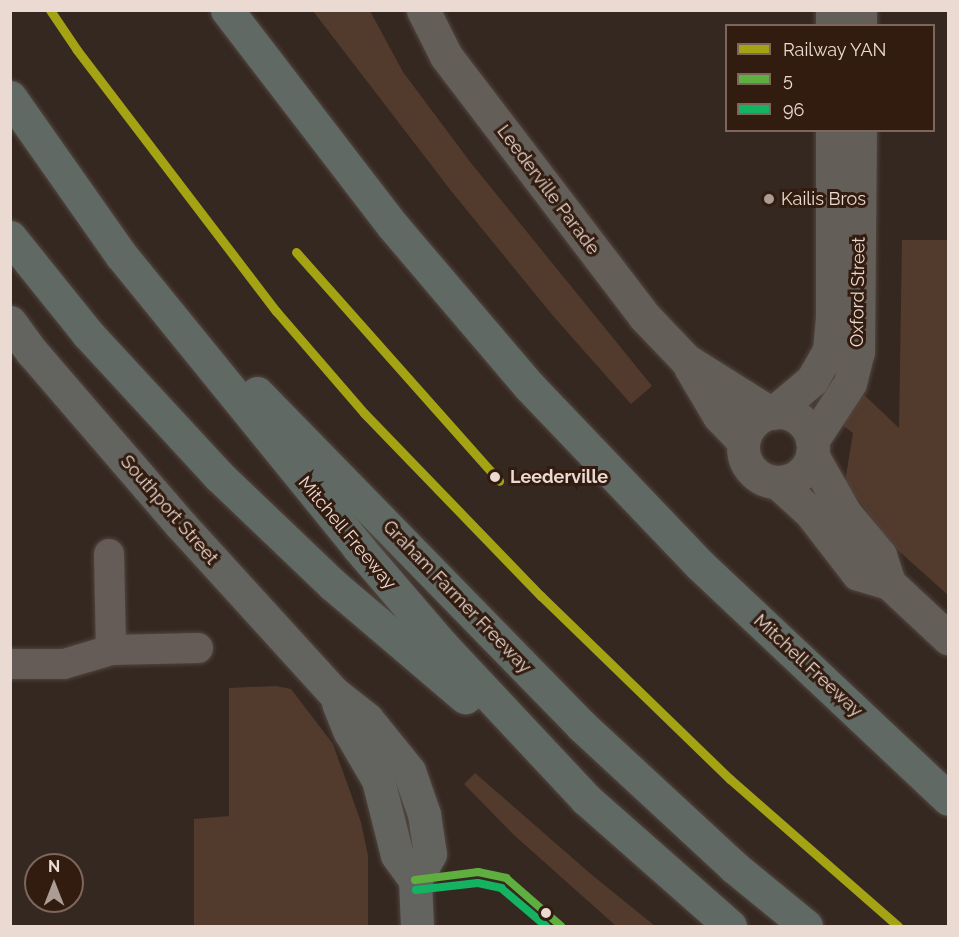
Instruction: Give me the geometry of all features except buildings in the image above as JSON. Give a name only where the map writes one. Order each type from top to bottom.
[{"type":"highway","name":"Mitchell Freeway","points":[[227,10],[392,225],[529,386],[700,565],[948,799]]},
{"type":"highway","name":"Mitchell Freeway","points":[[10,98],[121,255],[365,556],[441,645],[586,799],[730,927]]},
{"type":"highway","points":[[10,237],[88,334],[219,476],[332,584],[586,799]]},
{"type":"highway","name":"Graham Farmer Freeway","points":[[121,255],[582,726],[734,867],[806,927]]},
{"type":"main road","name":"Leederville Parade","points":[[423,10],[446,56],[644,316],[686,360],[719,416],[743,441]]},
{"type":"main road","name":"Oxford Street","points":[[772,413],[812,380],[829,351],[832,313],[832,132]]},
{"type":"main road","name":"Oxford Street","points":[[812,448],[850,383],[858,352],[860,132]]},
{"type":"main road","name":"Southport Street","points":[[10,322],[32,352],[181,525],[334,693],[367,719],[409,771],[424,814],[430,854],[415,880],[417,927]]},
{"type":"main road","name":"Leederville Parade","points":[[686,360],[772,413]]},
{"type":"main road","points":[[889,583],[880,555],[844,513],[812,448],[803,423],[784,413],[772,413],[752,423],[743,441],[750,469],[758,476],[777,482],[816,520],[858,574],[889,583],[948,638]]},
{"type":"main road","points":[[777,482],[799,475],[812,448]]},
{"type":"street","points":[[109,554],[111,650]]},
{"type":"street","points":[[10,664],[64,664],[111,650],[198,648]]},
{"type":"shaded area","points":[[313,11],[370,11],[403,72],[471,163],[652,386],[631,404],[554,317],[452,192]]},
{"type":"shaded area","points":[[902,240],[948,240],[948,595],[891,544],[845,482],[853,433],[838,422],[860,391],[899,428]]},
{"type":"shaded area","points":[[276,686],[291,689],[333,744],[361,822],[368,856],[368,926],[194,926],[194,819],[229,816],[229,688]]},
{"type":"shaded area","points":[[475,773],[592,875],[655,926],[616,926],[514,835],[464,784]]},
{"type":"rail line","name":"YAN","points":[[50,10],[77,50],[276,311],[364,413],[541,596],[730,779],[898,926]]},
{"type":"rail line","name":"YAN","points":[[296,252],[499,481]]},
{"type":"transit line","name":"5","points":[[415,880],[478,872],[506,878],[561,926]]},
{"type":"transit line","name":"96","points":[[416,890],[478,883],[501,888],[546,926]]},
{"type":"place","name":"Kailis Bros","points":[[769,199]]},
{"type":"place","name":"Leederville","points":[[495,477]]}]
